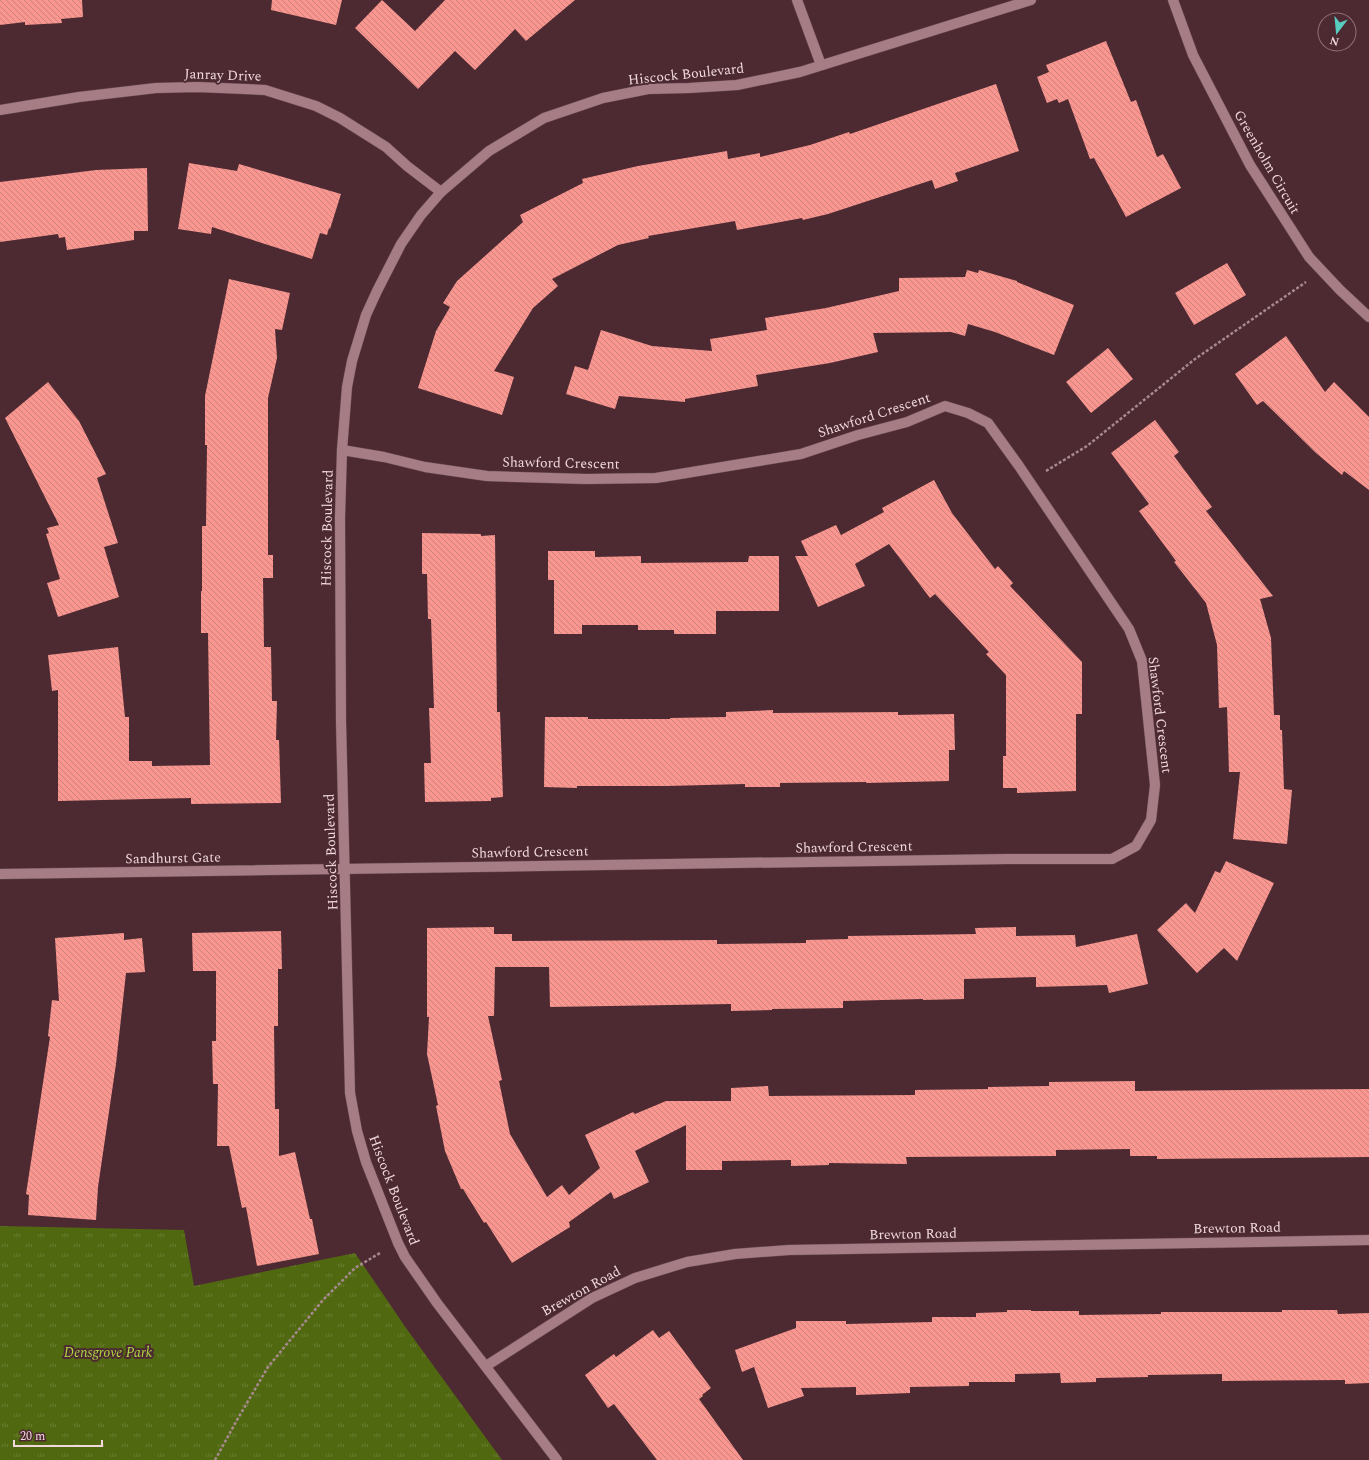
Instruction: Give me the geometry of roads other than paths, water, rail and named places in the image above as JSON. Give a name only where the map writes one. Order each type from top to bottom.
[{"type":"street","points":[[797,0],[821,65]]},
{"type":"street","name":"Hiscock Boulevard","points":[[557,1460],[437,1303],[405,1257],[366,1162],[357,1131],[350,1093],[341,690],[340,518],[342,450],[347,387],[352,361],[366,315],[401,244],[421,214],[441,192],[489,151],[544,118],[603,98],[648,89],[689,88],[736,84],[800,72],[1031,0]]},
{"type":"street","name":"Greenholm Circuit","points":[[1172,0],[1193,56],[1250,165],[1309,257],[1340,290],[1369,317]]},
{"type":"street","name":"Janray Drive","points":[[0,110],[79,97],[156,88],[197,87],[265,90],[316,106],[340,118],[386,147],[407,166],[441,192]]},
{"type":"street","name":"Shawford Crescent","points":[[342,450],[384,457],[425,467],[487,476],[586,480],[656,478],[801,454],[858,435],[907,422],[945,406],[968,413],[988,423],[1129,629],[1142,661],[1155,785],[1151,820],[1136,846],[1112,859],[1000,859],[411,867],[346,870]]},
{"type":"street","name":"Sandhurst Gate","points":[[0,874],[346,870]]},
{"type":"street","name":"Brewton Road","points":[[486,1366],[592,1298],[635,1278],[687,1262],[736,1254],[797,1250],[1369,1240]]},
{"type":"park label","name":"Densgrove Park","points":[[108,1352]]}]
